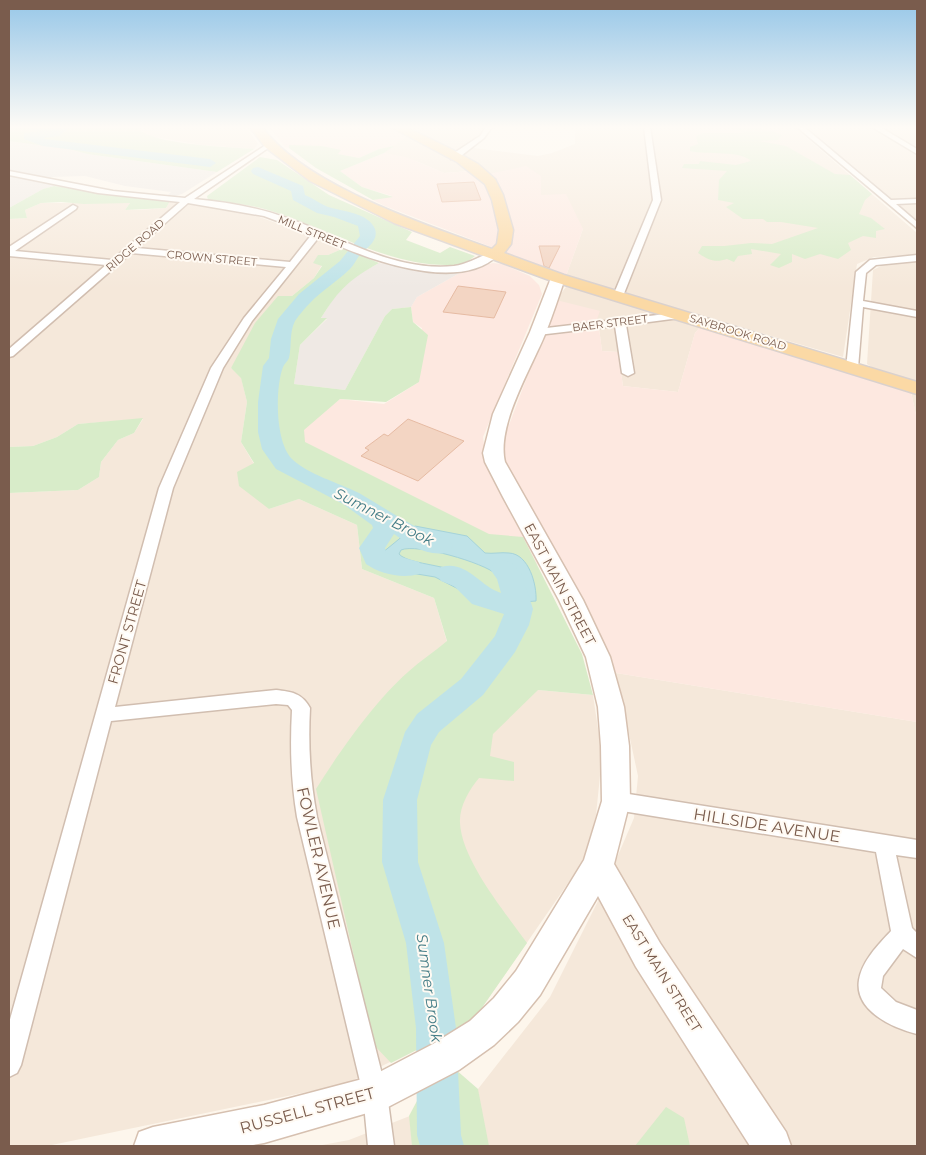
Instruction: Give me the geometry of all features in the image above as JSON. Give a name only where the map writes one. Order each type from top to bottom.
[{"type":"main road","points":[[320,181],[399,220],[558,278]]},
{"type":"main road","points":[[489,181],[497,196],[507,236],[505,246],[493,255]]},
{"type":"main road","name":"SAYBROOK ROAD","points":[[558,278],[917,388]]},
{"type":"main road","name":"EAST MAIN STREET","points":[[558,278],[538,332],[502,414],[494,442],[494,457],[513,497],[571,600],[598,657],[611,707],[615,746],[616,801],[598,866],[648,955],[772,1146]]},
{"type":"main road","name":"RUSSELL STREET","points":[[153,1146],[264,1124],[375,1094],[446,1058],[482,1033],[528,983],[598,866]]},
{"type":"street","name":"MILL STREET","points":[[50,181],[98,190],[268,214],[348,246],[407,266],[460,269],[476,265],[493,255]]},
{"type":"street","name":"RIDGE ROAD","points":[[9,354],[186,201],[216,181]]},
{"type":"street","points":[[618,296],[657,200],[654,181]]},
{"type":"street","points":[[865,181],[917,226]]},
{"type":"street","points":[[890,202],[917,201]]},
{"type":"street","points":[[9,252],[73,207]]},
{"type":"street","name":"FRONT STREET","points":[[9,1065],[166,488],[217,368],[248,320],[318,233]]},
{"type":"street","name":"CROWN STREET","points":[[130,250],[293,265]]},
{"type":"street","points":[[9,252],[115,263]]},
{"type":"street","points":[[852,368],[862,272],[867,265],[882,260],[917,258]]},
{"type":"street","points":[[860,302],[917,314]]},
{"type":"street","name":"BAER STREET","points":[[538,332],[683,315]]},
{"type":"street","points":[[620,322],[628,373]]},
{"type":"street","name":"FOWLER AVENUE","points":[[104,716],[276,697],[287,698],[298,703],[303,714],[299,746],[301,784],[307,817],[375,1094],[381,1146]]},
{"type":"street","name":"HILLSIDE AVENUE","points":[[616,801],[917,849]]},
{"type":"street","points":[[884,844],[910,940],[874,969],[870,982],[874,997],[882,1008],[894,1015],[917,1022]]},
{"type":"shaded area","points":[[9,181],[52,181],[54,186],[43,189],[9,208]]},
{"type":"shaded area","points":[[105,181],[203,181],[182,194],[175,196],[168,195],[171,192],[125,186]]},
{"type":"shaded area","points":[[354,181],[541,181],[541,195],[566,194],[583,229],[566,276],[385,206],[373,200],[392,196],[362,187]]},
{"type":"shaded area","points":[[505,181],[857,181],[917,233],[917,255],[874,257],[857,264],[843,357],[566,276],[583,229],[540,195]]},
{"type":"shaded area","points":[[871,181],[917,181],[917,220]]},
{"type":"shaded area","points":[[170,201],[254,215],[344,248],[328,255],[314,278],[292,296],[231,368],[241,377],[247,402],[241,442],[254,464],[269,509],[299,499],[357,525],[362,569],[434,598],[447,642],[538,690],[593,695],[602,756],[596,815],[584,860],[472,1022],[345,1084],[47,1146],[9,1146],[9,493],[78,490],[99,477],[101,462],[118,440],[134,433],[143,419],[78,424],[57,437],[33,446],[9,447],[9,219],[27,218],[25,210],[41,203],[130,203],[125,210],[139,210],[166,208]]},
{"type":"shaded area","points":[[917,262],[917,419],[911,392],[867,364],[873,270],[885,264]]},
{"type":"shaded area","points":[[379,263],[404,267],[465,270],[417,297],[411,307],[392,309],[385,316],[345,390],[294,384],[300,345],[327,319],[321,318],[337,293],[352,278]]},
{"type":"shaded area","points":[[493,263],[502,264],[530,276],[539,285],[542,294],[483,437],[487,468],[538,565],[291,436],[340,399],[384,404],[419,382],[422,328],[413,322],[411,307],[417,297],[465,270]]},
{"type":"shaded area","points":[[566,287],[596,293],[702,325],[695,333],[678,392],[623,386],[618,352],[602,351],[599,328],[556,300]]},
{"type":"shaded area","points":[[556,300],[600,311],[594,327],[599,328],[602,351],[618,352],[623,386],[678,392],[695,333],[702,325],[911,392],[917,419],[917,722],[616,673],[507,474],[504,453],[506,433]]},
{"type":"shaded area","points":[[616,673],[917,722],[917,1146],[317,1146],[349,1140],[478,1089],[550,997],[601,895],[634,818],[638,776]]},
{"type":"green space","points":[[228,181],[308,181],[329,195],[412,232],[406,240],[440,253],[450,247],[475,256],[467,262],[471,263],[445,265],[419,263],[393,257],[268,210],[208,200],[207,196]]},
{"type":"green space","points":[[339,181],[354,181],[362,187],[393,197],[373,200]]},
{"type":"green space","points":[[719,181],[857,181],[872,194],[865,200],[859,214],[871,218],[885,229],[876,231],[876,238],[863,236],[848,243],[851,250],[838,259],[820,254],[805,259],[792,254],[792,262],[779,268],[770,265],[781,254],[751,249],[752,254],[738,256],[734,262],[727,259],[712,260],[698,253],[702,246],[751,243],[772,244],[818,228],[781,222],[767,222],[763,219],[743,219],[726,207],[734,203],[718,200]]},
{"type":"green space","points":[[54,186],[170,201],[166,208],[125,210],[130,203],[41,203],[25,210],[27,218],[9,219],[9,208],[43,189]]},
{"type":"green space","points":[[344,248],[379,263],[352,280],[340,292],[321,318],[327,318],[300,345],[294,384],[345,390],[385,316],[392,309],[411,307],[413,322],[428,335],[419,382],[386,402],[340,399],[304,430],[305,442],[489,534],[523,537],[582,654],[593,695],[538,690],[493,734],[490,756],[514,762],[514,781],[479,778],[465,799],[460,823],[468,853],[476,869],[527,943],[472,1022],[391,1063],[374,1045],[316,789],[370,712],[395,684],[447,641],[434,598],[362,569],[357,525],[299,499],[269,509],[239,486],[237,472],[254,463],[241,442],[247,402],[241,378],[231,368],[255,323],[278,296],[292,296],[314,278],[322,266],[313,263],[318,255],[328,255]]},
{"type":"green space","points":[[143,418],[134,433],[118,440],[101,462],[99,477],[78,490],[9,493],[9,447],[33,446],[57,437],[78,424]]},
{"type":"green space","points":[[455,1069],[478,1089],[489,1146],[412,1146],[409,1116],[418,1099]]},
{"type":"green space","points":[[666,1107],[684,1118],[690,1146],[635,1146]]},
{"type":"water","points":[[415,526],[467,536],[485,553],[516,555],[527,564],[535,587],[536,601],[522,602],[509,597],[496,574],[450,555],[421,549],[401,550],[399,554],[416,562],[443,567],[467,576],[475,583],[479,592],[470,595],[435,577],[393,570],[371,562]]},
{"type":"building","points":[[474,182],[481,200],[442,202],[437,184]]},
{"type":"building","points":[[539,246],[560,246],[549,268],[544,266]]},
{"type":"building","points":[[458,286],[506,292],[494,318],[443,312]]},
{"type":"building","points":[[408,419],[464,441],[418,481],[361,456],[369,450],[365,448],[384,434],[388,436]]},
{"type":"waterway","name":"Sumner Brook","points":[[279,181],[298,189],[298,197],[309,201],[322,210],[338,213],[363,223],[367,228],[368,236],[346,264],[305,298],[287,319],[280,339],[279,358],[273,366],[268,402],[269,432],[273,449],[284,464],[351,499],[384,521]]},
{"type":"waterway","name":"Sumner Brook","points":[[384,521],[401,527],[422,541],[440,546]]},
{"type":"waterway","points":[[384,521],[385,529],[372,548],[375,558],[384,564],[410,568]]},
{"type":"waterway","name":"Sumner Brook","points":[[503,569],[509,575],[519,609]]},
{"type":"waterway","points":[[450,574],[463,579],[482,597],[519,609]]},
{"type":"waterway","name":"Sumner Brook","points":[[442,1146],[439,1135],[436,1028],[425,943],[400,862],[400,800],[416,741],[428,723],[472,687],[505,644],[515,625],[519,609]]}]
